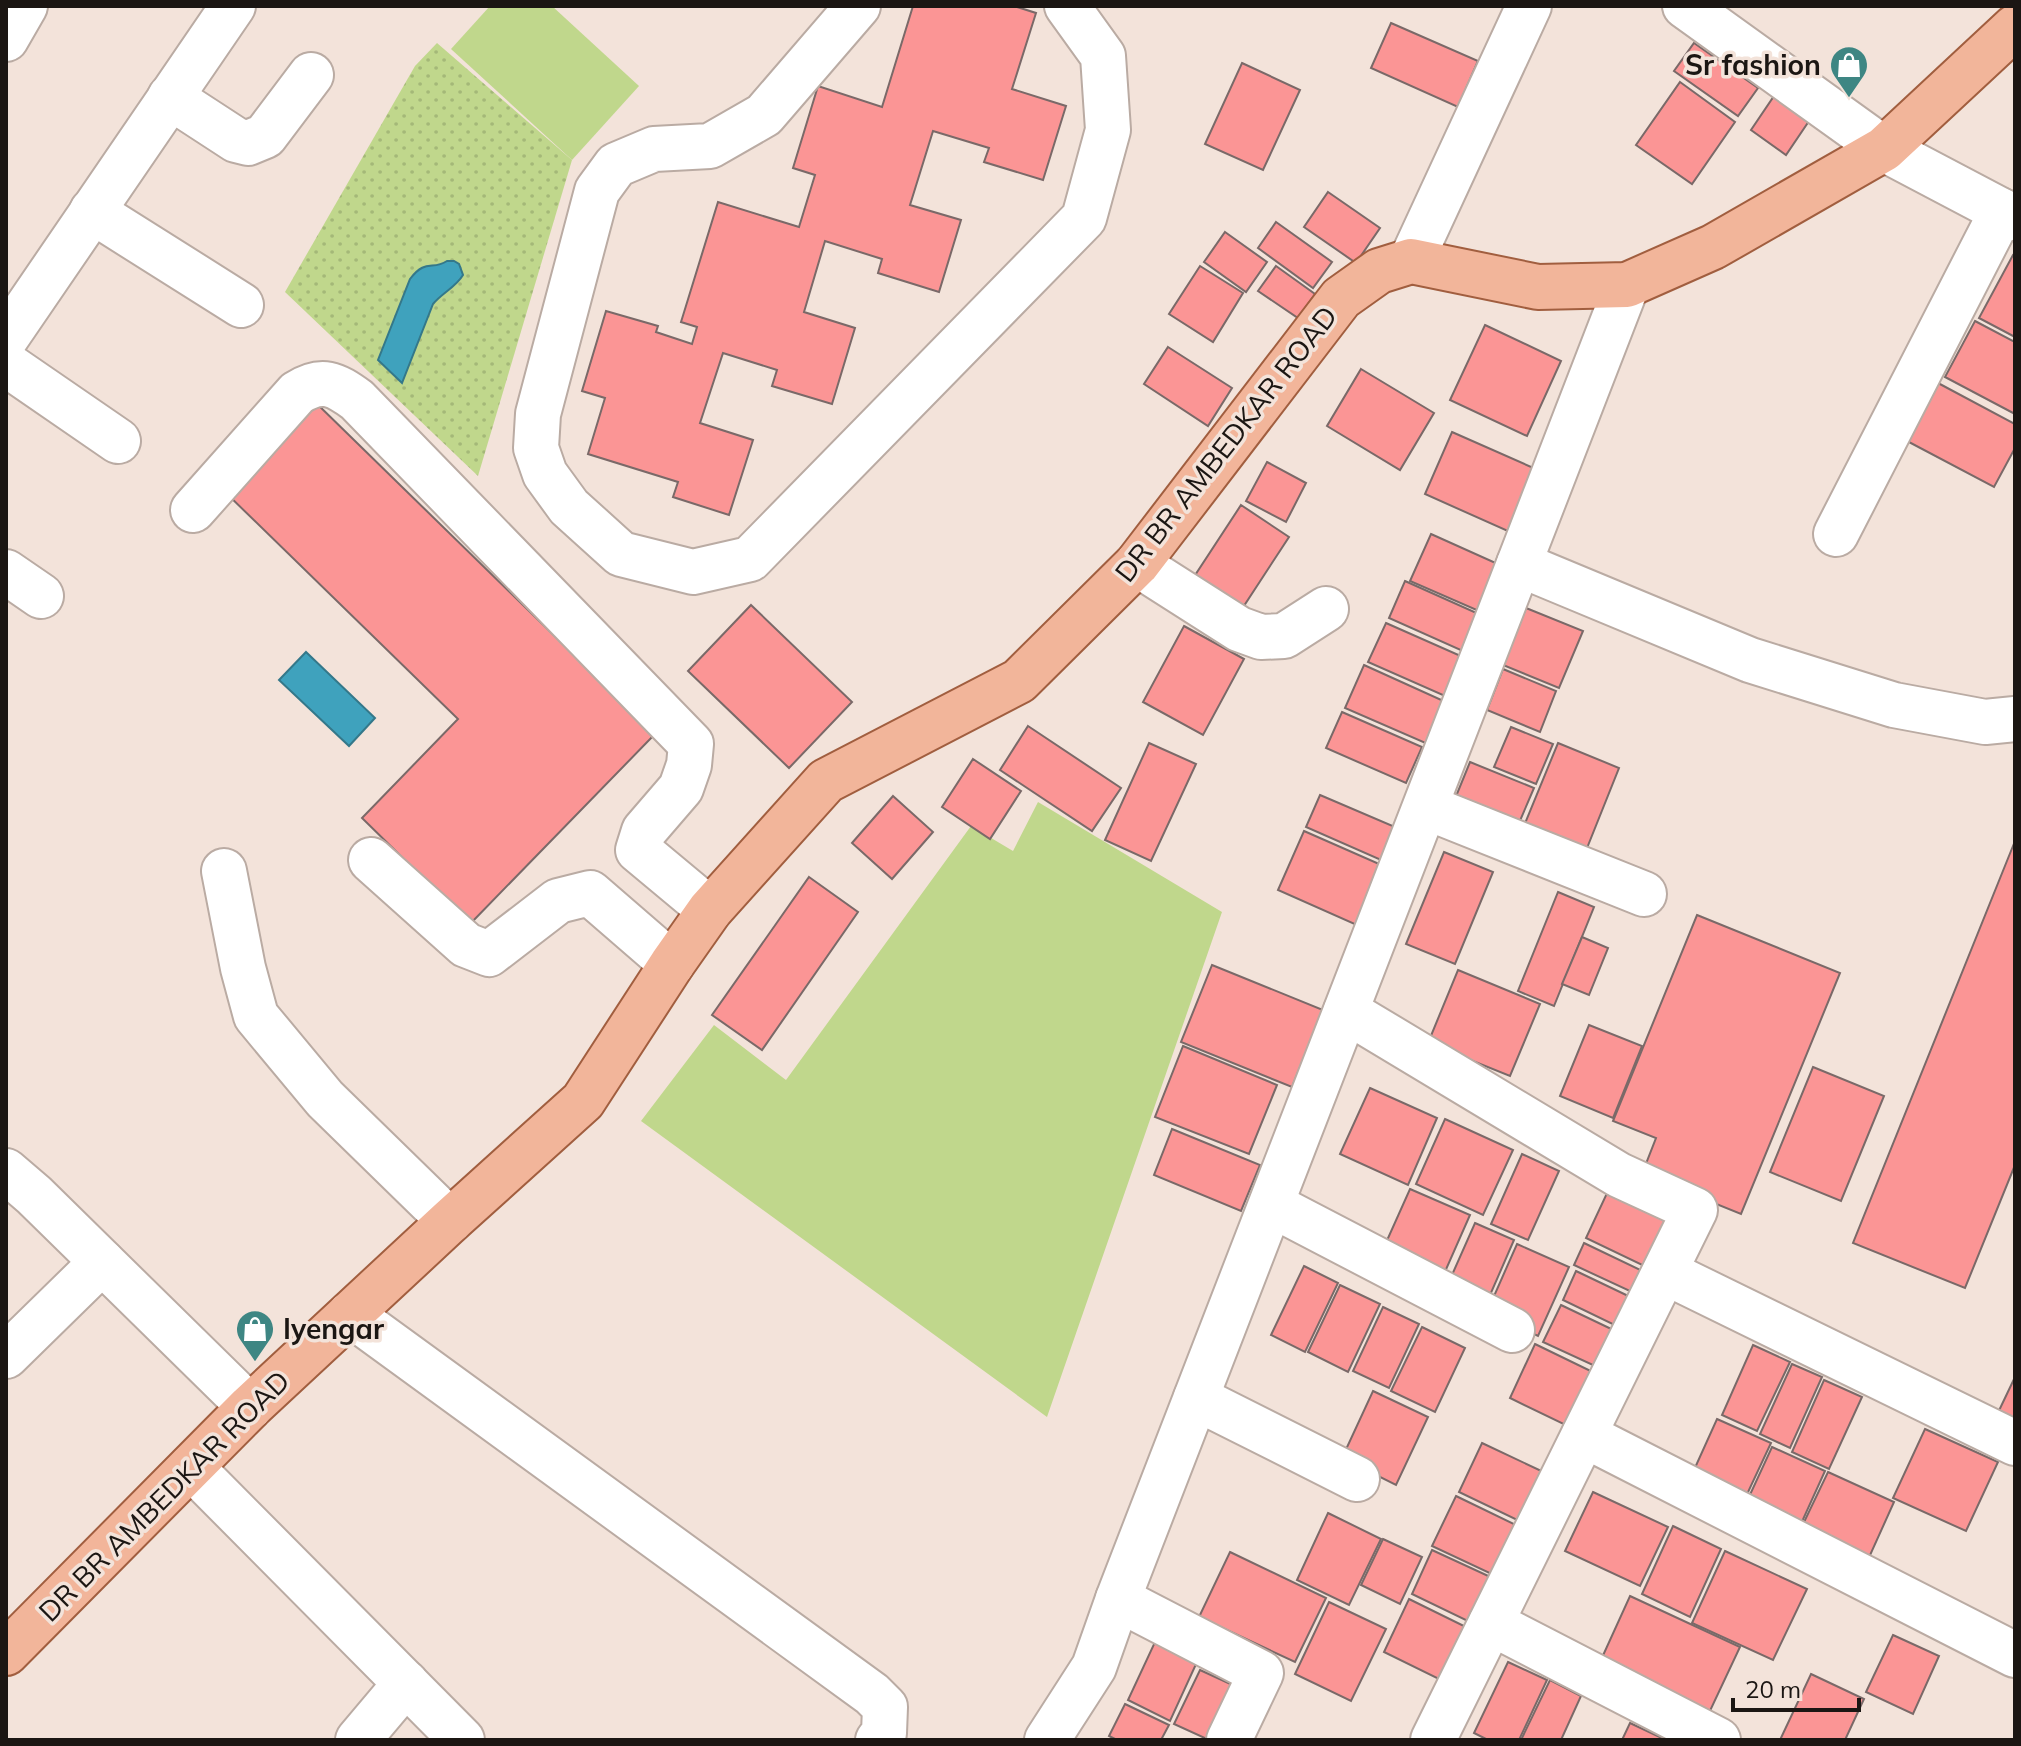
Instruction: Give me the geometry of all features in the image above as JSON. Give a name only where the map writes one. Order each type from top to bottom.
[{"type":"main road","points":[[1411,261],[1538,287],[1627,285],[1713,247],[1884,149],[2015,27]]},
{"type":"main road","name":"DR BR AMBEDKAR ROAD","points":[[6,1653],[250,1407],[583,1101],[710,910],[826,781],[1019,681],[1137,564],[1341,298],[1379,271],[1411,261]]},
{"type":"street","points":[[6,39],[25,6]]},
{"type":"street","points":[[6,338],[233,6]]},
{"type":"street","points":[[858,6],[764,115],[710,146],[654,149],[616,165],[597,191],[538,414],[536,448],[545,474],[569,507],[621,554],[693,572],[750,559],[1084,218],[1108,130],[1103,56],[1067,6]]},
{"type":"street","points":[[1411,261],[1529,6]]},
{"type":"street","points":[[1685,6],[1884,149],[2008,215],[1836,534]]},
{"type":"street","points":[[170,97],[236,140],[248,143],[265,136],[311,75]]},
{"type":"street","points":[[92,211],[241,305]]},
{"type":"street","points":[[1047,1740],[1094,1667],[1627,285]]},
{"type":"street","points":[[6,364],[118,441]]},
{"type":"street","points":[[193,510],[297,393],[312,383],[336,385],[357,400],[691,744],[689,765],[681,788],[644,831],[638,850],[710,910]]},
{"type":"street","points":[[1137,564],[1239,629],[1261,637],[1284,636],[1326,609]]},
{"type":"street","points":[[1519,564],[1750,660],[1880,701],[1985,722],[2015,719]]},
{"type":"street","points":[[1426,807],[1644,894]]},
{"type":"street","points":[[371,860],[466,945],[489,954],[558,901],[590,893],[672,964]]},
{"type":"street","points":[[224,871],[256,1016],[325,1099],[450,1221]]},
{"type":"street","points":[[1346,1011],[1619,1175],[1695,1210],[1433,1740]]},
{"type":"street","points":[[6,1171],[250,1407]]},
{"type":"street","points":[[1272,1205],[1512,1330]]},
{"type":"street","points":[[6,1356],[102,1262]]},
{"type":"street","points":[[1665,1272],[2015,1443]]},
{"type":"street","points":[[350,1314],[872,1694],[885,1707],[884,1733],[878,1740]]},
{"type":"street","points":[[1196,1398],[1357,1479]]},
{"type":"street","points":[[1584,1435],[2015,1655]]},
{"type":"street","points":[[191,1467],[462,1740]]},
{"type":"street","points":[[1118,1599],[1261,1673],[1229,1740]]},
{"type":"street","points":[[1491,1623],[1718,1740]]},
{"type":"street","points":[[358,1740],[406,1683]]},
{"type":"green space","points":[[490,6],[552,6],[639,86],[572,160],[451,49]]},
{"type":"green space","points":[[437,43],[572,160],[478,476],[285,292],[415,66]]},
{"type":"green space","points":[[1038,802],[1222,912],[1047,1417],[641,1121],[714,1025],[786,1080],[971,826],[1013,851]]},
{"type":"water","points":[[447,261],[459,264],[463,275],[433,304],[402,383],[378,360],[410,279],[420,269]]},
{"type":"water","points":[[306,652],[375,718],[349,746],[279,680]]},
{"type":"building","points":[[913,6],[1014,6],[1036,13],[1012,89],[1066,106],[1043,180],[984,162],[989,148],[933,131],[910,205],[961,220],[939,292],[878,273],[882,259],[825,241],[804,312],[855,328],[832,404],[772,386],[777,370],[723,353],[700,423],[753,440],[729,515],[673,497],[678,482],[588,454],[605,398],[582,391],[606,311],[658,326],[656,332],[692,344],[697,327],[681,322],[718,202],[799,227],[815,175],[793,168],[818,86],[882,107]]},
{"type":"building","points":[[1391,23],[1478,61],[1458,107],[1371,68]]},
{"type":"building","points":[[1694,43],[1758,88],[1738,116],[1674,71]]},
{"type":"building","points":[[1242,63],[1300,90],[1263,170],[1205,144]]},
{"type":"building","points":[[1680,82],[1735,122],[1692,184],[1636,145]]},
{"type":"building","points":[[1774,96],[1809,121],[1786,155],[1751,130]]},
{"type":"building","points":[[1328,192],[1380,228],[1356,263],[1304,227]]},
{"type":"building","points":[[1276,222],[1332,262],[1313,288],[1258,248]]},
{"type":"building","points":[[1225,232],[1267,262],[1246,292],[1204,262]]},
{"type":"building","points":[[2015,256],[2015,337],[1979,318]]},
{"type":"building","points":[[1200,266],[1243,293],[1213,342],[1169,314]]},
{"type":"building","points":[[1276,266],[1315,294],[1298,318],[1258,291]]},
{"type":"building","points":[[1975,321],[2015,342],[2015,414],[1945,377]]},
{"type":"building","points":[[1485,325],[1561,361],[1527,436],[1450,400]]},
{"type":"building","points":[[1168,347],[1232,388],[1208,426],[1144,384]]},
{"type":"building","points":[[1361,369],[1434,413],[1400,470],[1327,426]]},
{"type":"building","points":[[1938,383],[2015,424],[2015,448],[1994,487],[1907,441]]},
{"type":"building","points":[[311,398],[655,734],[470,924],[362,818],[458,719],[223,490]]},
{"type":"building","points":[[1452,432],[1538,470],[1510,532],[1425,494]]},
{"type":"building","points":[[1267,462],[1306,483],[1286,522],[1246,501]]},
{"type":"building","points":[[1241,505],[1289,537],[1236,618],[1188,586]]},
{"type":"building","points":[[1431,534],[1509,569],[1488,615],[1410,581]]},
{"type":"building","points":[[1405,581],[1481,615],[1465,652],[1389,618]]},
{"type":"building","points":[[751,605],[852,702],[789,768],[688,671]]},
{"type":"building","points":[[1526,608],[1583,631],[1559,688],[1503,665]]},
{"type":"building","points":[[1386,623],[1463,657],[1445,696],[1368,662]]},
{"type":"building","points":[[1184,626],[1244,659],[1203,735],[1143,702]]},
{"type":"building","points":[[1364,665],[1448,703],[1430,745],[1345,708]]},
{"type":"building","points":[[1503,669],[1556,691],[1540,732],[1487,710]]},
{"type":"building","points":[[1342,712],[1422,747],[1406,783],[1326,748]]},
{"type":"building","points":[[1028,726],[1121,788],[1092,831],[1000,770]]},
{"type":"building","points":[[1511,727],[1553,744],[1536,784],[1494,767]]},
{"type":"building","points":[[1149,743],[1196,764],[1151,861],[1105,840]]},
{"type":"building","points":[[1558,743],[1619,768],[1581,863],[1519,838]]},
{"type":"building","points":[[973,759],[1021,791],[990,839],[942,807]]},
{"type":"building","points":[[1470,762],[1534,788],[1513,837],[1450,811]]},
{"type":"building","points":[[1320,795],[1395,827],[1381,860],[1306,827]]},
{"type":"building","points":[[893,796],[933,832],[892,879],[852,843]]},
{"type":"building","points":[[1304,831],[1386,867],[1359,926],[1278,890]]},
{"type":"building","points":[[2015,841],[2015,1165],[1965,1288],[1853,1243]]},
{"type":"building","points":[[1444,852],[1493,872],[1455,964],[1406,944]]},
{"type":"building","points":[[809,877],[858,912],[762,1050],[712,1015]]},
{"type":"building","points":[[1558,892],[1594,907],[1554,1006],[1518,991]]},
{"type":"building","points":[[1697,915],[1840,973],[1741,1214],[1642,1174],[1656,1138],[1613,1121]]},
{"type":"building","points":[[1582,937],[1608,948],[1589,995],[1562,984]]},
{"type":"building","points":[[1212,965],[1323,1010],[1292,1087],[1181,1042]]},
{"type":"building","points":[[1458,970],[1540,1004],[1510,1076],[1428,1043]]},
{"type":"building","points":[[1589,1025],[1642,1046],[1613,1118],[1560,1096]]},
{"type":"building","points":[[1183,1046],[1277,1085],[1249,1154],[1155,1117]]},
{"type":"building","points":[[1813,1067],[1884,1096],[1841,1201],[1770,1172]]},
{"type":"building","points":[[1370,1088],[1437,1118],[1408,1185],[1340,1154]]},
{"type":"building","points":[[1445,1119],[1513,1150],[1483,1215],[1416,1184]]},
{"type":"building","points":[[1172,1129],[1260,1165],[1241,1211],[1154,1175]]},
{"type":"building","points":[[1522,1154],[1559,1171],[1528,1240],[1491,1224]]},
{"type":"building","points":[[1410,1189],[1470,1215],[1440,1283],[1380,1256]]},
{"type":"building","points":[[1608,1191],[1681,1226],[1659,1273],[1586,1238]]},
{"type":"building","points":[[1475,1223],[1514,1240],[1487,1302],[1448,1284]]},
{"type":"building","points":[[1584,1243],[1657,1278],[1647,1299],[1574,1265]]},
{"type":"building","points":[[1517,1244],[1569,1267],[1538,1336],[1487,1312]]},
{"type":"building","points":[[1304,1266],[1338,1283],[1305,1352],[1271,1335]]},
{"type":"building","points":[[1576,1271],[1643,1303],[1629,1332],[1563,1300]]},
{"type":"building","points":[[1340,1285],[1380,1304],[1348,1372],[1308,1352]]},
{"type":"building","points":[[1561,1305],[1626,1336],[1608,1372],[1543,1342]]},
{"type":"building","points":[[1383,1307],[1419,1324],[1389,1388],[1353,1371]]},
{"type":"building","points":[[1422,1327],[1465,1348],[1435,1412],[1391,1391]]},
{"type":"building","points":[[1535,1344],[1603,1377],[1578,1431],[1510,1398]]},
{"type":"building","points":[[1753,1345],[1790,1362],[1757,1431],[1722,1415]]},
{"type":"building","points":[[1792,1364],[1822,1377],[1790,1448],[1760,1434]]},
{"type":"building","points":[[2015,1377],[2015,1431],[1994,1421]]},
{"type":"building","points":[[1824,1380],[1862,1397],[1829,1469],[1792,1452]]},
{"type":"building","points":[[1373,1391],[1428,1417],[1396,1485],[1342,1458]]},
{"type":"building","points":[[1717,1419],[1771,1443],[1742,1505],[1689,1481]]},
{"type":"building","points":[[1925,1429],[1998,1462],[1966,1531],[1893,1498]]},
{"type":"building","points":[[1482,1443],[1552,1476],[1528,1525],[1459,1492]]},
{"type":"building","points":[[1772,1447],[1825,1471],[1795,1537],[1742,1512]]},
{"type":"building","points":[[1828,1472],[1894,1502],[1862,1573],[1795,1541]]},
{"type":"building","points":[[1593,1492],[1668,1527],[1640,1586],[1565,1551]]},
{"type":"building","points":[[1456,1496],[1522,1528],[1498,1577],[1432,1546]]},
{"type":"building","points":[[1328,1513],[1381,1539],[1349,1605],[1297,1580]]},
{"type":"building","points":[[1673,1526],[1721,1549],[1690,1617],[1642,1594]]},
{"type":"building","points":[[1383,1539],[1422,1557],[1400,1604],[1361,1585]]},
{"type":"building","points":[[1432,1550],[1497,1580],[1476,1625],[1412,1594]]},
{"type":"building","points":[[1725,1551],[1807,1589],[1773,1660],[1692,1623]]},
{"type":"building","points":[[1230,1552],[1326,1598],[1295,1662],[1199,1617]]},
{"type":"building","points":[[1630,1596],[1740,1647],[1709,1713],[1600,1662]]},
{"type":"building","points":[[1409,1599],[1472,1630],[1447,1683],[1384,1652]]},
{"type":"building","points":[[1329,1602],[1386,1629],[1351,1701],[1295,1674]]},
{"type":"building","points":[[1893,1635],[1939,1656],[1913,1714],[1866,1692]]},
{"type":"building","points":[[1155,1642],[1197,1662],[1170,1721],[1128,1700]]},
{"type":"building","points":[[1508,1662],[1547,1680],[1519,1740],[1488,1740],[1474,1733]]},
{"type":"building","points":[[1200,1670],[1237,1687],[1209,1740],[1174,1724]]},
{"type":"building","points":[[1811,1674],[1864,1699],[1845,1740],[1780,1740]]},
{"type":"building","points":[[1550,1680],[1581,1696],[1561,1740],[1521,1740]]},
{"type":"building","points":[[1125,1704],[1169,1725],[1161,1740],[1117,1740],[1109,1736]]},
{"type":"building","points":[[1630,1723],[1664,1739],[1622,1740]]},
{"type":"place","name":"Sr fashion","points":[[1849,99]]},
{"type":"place","name":"Iyengar","points":[[255,1363]]}]
